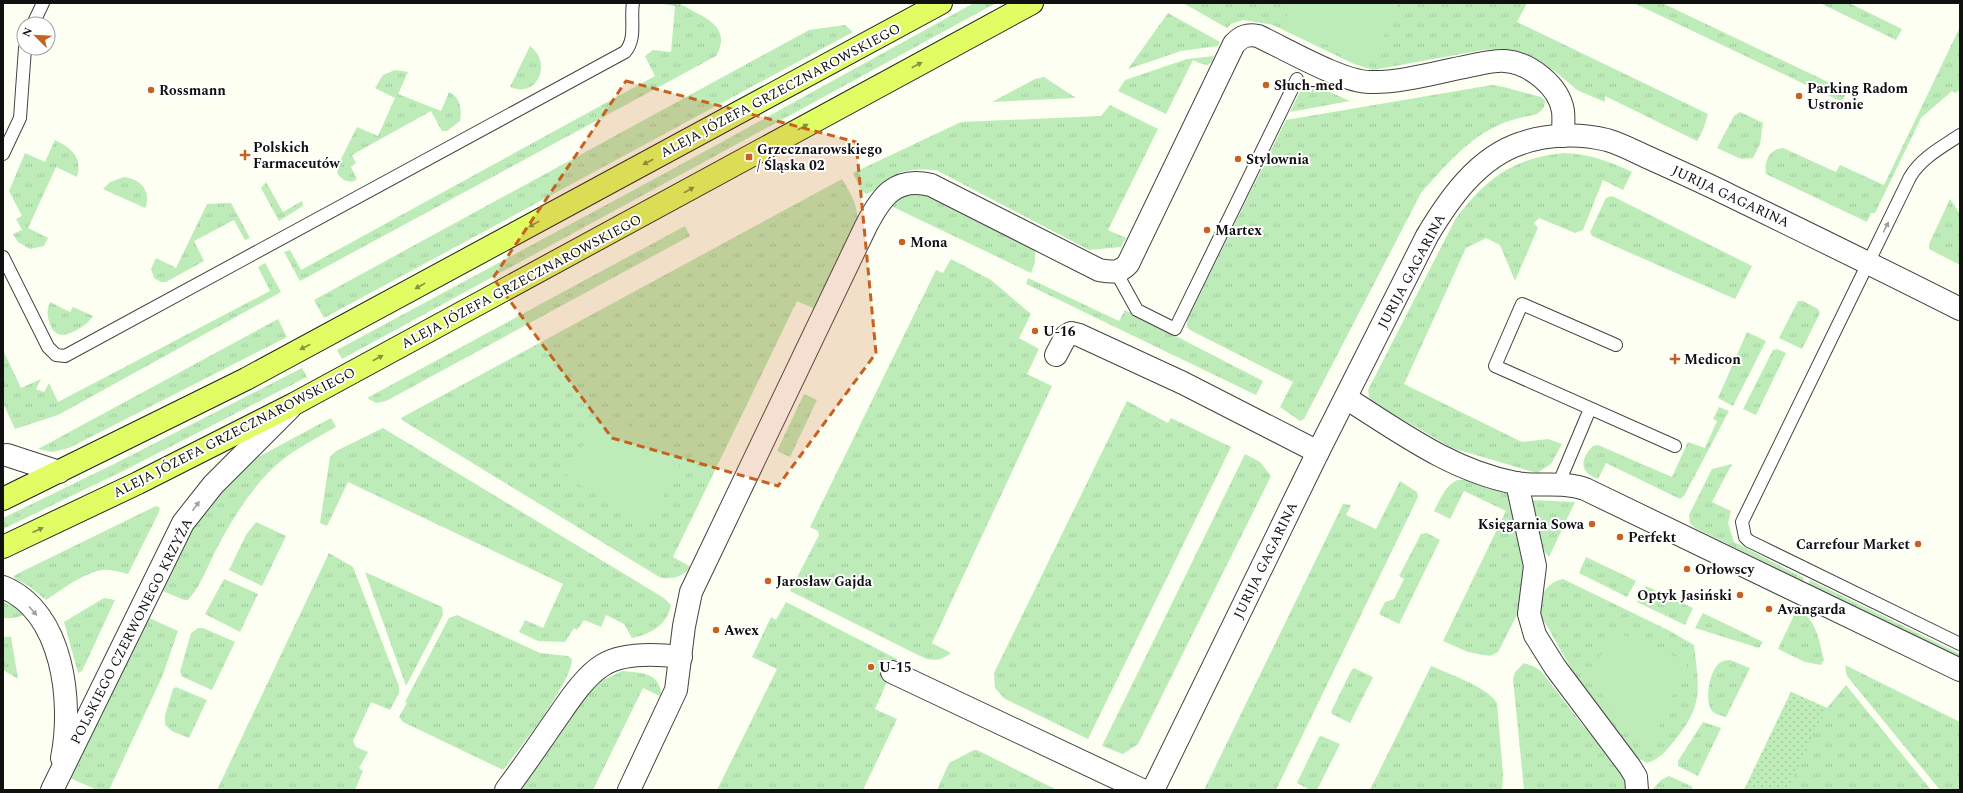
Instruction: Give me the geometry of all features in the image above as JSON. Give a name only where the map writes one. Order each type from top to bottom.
[{"type":"main road","name":"ALEJA JÓZEFA GRZECZNAROWSKIEGO","points":[[3,500],[246,379],[941,3]]},
{"type":"main road","name":"ALEJA JÓZEFA GRZECZNAROWSKIEGO","points":[[3,547],[138,483],[294,404],[1032,3]]},
{"type":"street","points":[[629,790],[671,704],[676,690],[690,592],[866,226],[876,207],[892,189],[907,182],[918,182],[931,185],[1099,270],[1116,272],[1122,270],[1128,264],[1234,44],[1242,36],[1250,35],[1258,36],[1336,73],[1370,82],[1409,78],[1504,61],[1523,66],[1536,73],[1547,82],[1557,95],[1563,111],[1563,136]]},
{"type":"street","name":"JURIJA GAGARINA","points":[[1153,790],[1318,452],[1427,236],[1443,209],[1458,191],[1476,172],[1498,156],[1521,143],[1563,136],[1586,136],[1608,140],[1690,176],[1868,262],[1960,309]]},
{"type":"street","points":[[1056,355],[1066,336],[1072,333],[1079,335],[1183,383],[1318,452]]},
{"type":"street","points":[[1346,398],[1447,461],[1516,483],[1574,485],[1585,489],[1960,670]]},
{"type":"street","name":"POLSKIEGO CZERWONEGO KRZYŻA","points":[[55,784],[183,523],[213,485],[294,404]]},
{"type":"street","points":[[4,457],[59,472]]},
{"type":"street","points":[[1516,483],[1535,566],[1529,614],[1535,635],[1555,667],[1630,766],[1636,777],[1638,790]]},
{"type":"street","name":"POLSKIEGO CZERWONEGO KRZYŻA","points":[[3,587],[11,591],[33,609],[50,636],[58,657],[66,707],[65,735],[55,784]]},
{"type":"street","points":[[506,790],[568,702],[588,678],[602,665],[616,659],[643,656],[665,655],[680,657]]},
{"type":"street","points":[[892,672],[1142,790]]},
{"type":"lane","points":[[37,16],[43,3]]},
{"type":"lane","points":[[3,257],[48,348],[56,355],[65,356],[624,52],[629,48],[632,37],[633,3]]},
{"type":"lane","points":[[3,154],[20,118],[24,56]]},
{"type":"lane","points":[[1116,272],[1138,310],[1175,329],[1297,79]]},
{"type":"lane","points":[[1960,135],[1928,157],[1914,170],[1744,515],[1742,530],[1745,537],[1749,541],[1960,644]]},
{"type":"lane","points":[[1616,345],[1522,304],[1495,366],[1675,446]]},
{"type":"lane","points":[[1558,485],[1590,409]]},
{"type":"highlighted area","points":[[626,81],[856,142],[876,353],[778,486],[612,438],[493,278]]},
{"type":"green space","points":[[657,3],[680,4],[713,23],[720,34],[721,40],[720,48],[716,56],[300,281],[284,252],[290,250],[301,270],[655,76],[645,56],[653,50],[671,52],[675,6]]},
{"type":"green space","points":[[974,3],[996,3],[342,359],[337,350],[669,171]]},
{"type":"green space","points":[[1183,3],[1527,3],[1517,22],[1708,114],[1703,130],[1697,141],[1605,96],[1605,102],[1577,90],[1556,72],[1516,52],[1501,49],[1483,50],[1373,70],[1354,64],[1273,25],[1243,20],[1231,24],[1227,28]]},
{"type":"green space","points":[[1296,3],[1398,3],[1378,50],[1372,58],[1356,59],[1282,23]]},
{"type":"green space","points":[[1662,3],[1847,91],[1842,102],[1636,4]]},
{"type":"green space","points":[[1820,3],[1849,3],[1902,29],[1896,40]]},
{"type":"green space","points":[[1168,13],[1220,42],[1218,46],[1181,51],[1128,69]]},
{"type":"green space","points":[[845,25],[853,32],[324,318],[314,300],[809,30]]},
{"type":"green space","points":[[1960,27],[1960,90],[1955,93],[1952,91],[1921,118],[1875,213],[1871,213],[1867,222],[1766,174],[1768,156],[1774,151],[1783,148],[1836,172],[1840,165],[1884,185]]},
{"type":"green space","points":[[530,46],[537,53],[540,61],[541,70],[539,77],[534,84],[528,88],[520,89],[510,87]]},
{"type":"green space","points":[[1214,56],[1211,63],[1206,65],[1193,60],[1166,114],[1118,91],[1125,80],[1187,59]]},
{"type":"green space","points":[[395,70],[408,72],[398,94],[441,111],[449,92],[456,98],[460,105],[460,121],[447,131],[442,131],[431,111],[352,155],[356,163],[351,167],[357,179],[352,182],[344,180],[338,175],[337,167],[357,127],[378,136],[395,98],[375,88],[383,75]]},
{"type":"green space","points":[[1044,77],[1076,98],[992,102],[1035,79]]},
{"type":"green space","points":[[1305,81],[1350,101],[1290,112]]},
{"type":"green space","points":[[1492,85],[1541,97],[1545,100],[1544,106],[1537,114],[1505,122],[1478,137],[1457,154],[1421,193],[1304,419],[1300,421],[1280,407],[1293,382],[1190,330],[1187,327],[1187,320],[1286,120]]},
{"type":"green space","points":[[1110,105],[1158,129],[1108,230],[1126,238],[1121,247],[1089,250],[936,170],[918,169],[901,172],[866,194],[861,190],[853,173],[961,122],[1101,116]]},
{"type":"green space","points":[[1740,112],[1763,123],[1760,144],[1753,158],[1741,159],[1717,148],[1734,116]]},
{"type":"green space","points":[[55,140],[71,150],[77,159],[77,177],[56,167],[28,228],[48,238],[44,246],[30,249],[18,242],[13,234],[22,230],[16,219],[22,216],[9,191],[25,153],[45,162]]},
{"type":"green space","points":[[1564,153],[1599,159],[1632,172],[1623,190],[1603,180],[1583,230],[1575,233],[1539,218],[1534,223],[1538,228],[1515,281],[1500,245],[1486,238],[1466,248],[1404,384],[1522,442],[1548,439],[1562,444],[1551,464],[1537,473],[1452,448],[1370,400],[1368,390],[1456,218],[1467,204],[1490,181],[1502,172],[1530,160]]},
{"type":"green space","points":[[124,177],[135,180],[144,187],[147,197],[145,208],[103,189],[110,182]]},
{"type":"green space","points":[[842,179],[851,194],[855,205],[857,211],[857,223],[817,310],[797,301],[673,557],[691,567],[681,575],[674,578],[661,578],[402,420],[401,418]]},
{"type":"green space","points":[[266,182],[283,212],[302,201],[303,206],[279,221],[261,188]]},
{"type":"green space","points":[[921,192],[1035,249],[1035,262],[1031,273],[891,206],[906,193]]},
{"type":"green space","points":[[1612,196],[1752,266],[1735,299],[1592,236],[1590,232],[1606,198]]},
{"type":"green space","points":[[1950,199],[1960,214],[1960,265],[1929,249],[1929,244]]},
{"type":"green space","points":[[231,203],[250,238],[245,240],[234,220],[194,241],[204,261],[166,282],[161,282],[154,278],[151,269],[156,258],[176,268],[207,204]]},
{"type":"green space","points":[[685,226],[690,236],[386,401],[376,403],[367,398]]},
{"type":"green space","points":[[951,259],[991,280],[1031,314],[1019,338],[1039,349],[1027,374],[1052,386],[932,643],[951,653],[943,658],[933,660],[920,656],[790,591],[819,535],[818,531],[810,527],[936,270],[943,273]]},
{"type":"green space","points":[[265,263],[281,292],[58,415],[15,429],[3,403],[3,350],[21,388],[41,379],[36,389],[44,392],[49,383],[58,402],[270,291],[258,267]]},
{"type":"green space","points":[[1028,278],[1119,321],[1125,310],[1263,381],[1256,395],[1026,284]]},
{"type":"green space","points":[[1798,301],[1803,301],[1818,309],[1820,313],[1802,349],[1779,338]]},
{"type":"green space","points":[[50,302],[70,312],[73,307],[93,316],[86,324],[76,331],[64,335],[59,334],[53,330],[48,319]]},
{"type":"green space","points":[[278,319],[287,337],[69,448],[52,452],[38,449]]},
{"type":"green space","points":[[1747,332],[1766,341],[1733,406],[1718,398]]},
{"type":"green space","points":[[1777,349],[1786,353],[1756,415],[1743,409],[1773,350]]},
{"type":"green space","points":[[302,368],[307,377],[123,471],[3,529],[3,518],[112,465]]},
{"type":"green space","points":[[804,394],[817,400],[790,457],[777,451]]},
{"type":"green space","points":[[1127,401],[1168,423],[1171,418],[1231,447],[1088,739],[1005,699],[995,688],[994,673]]},
{"type":"green space","points":[[1719,407],[1729,411],[1684,496],[1680,499],[1606,463],[1598,479],[1587,473],[1585,469],[1584,460],[1586,456],[1593,446],[1598,445],[1672,477],[1688,442],[1705,448],[1717,421],[1713,419]]},
{"type":"green space","points":[[603,411],[684,456],[648,526],[566,477]]},
{"type":"green space","points":[[331,418],[336,427],[314,439],[281,461],[250,494],[225,533],[201,581],[188,600],[184,600],[158,589],[189,529],[234,476],[260,456]]},
{"type":"green space","points":[[383,428],[664,598],[671,605],[666,618],[657,628],[652,631],[632,638],[624,624],[606,615],[601,627],[584,620],[577,630],[574,628],[565,642],[538,641],[519,632],[525,620],[543,628],[563,584],[348,482],[327,526],[320,523],[330,457],[336,451]]},
{"type":"green space","points":[[1245,454],[1260,462],[1271,476],[1138,744],[1123,754],[1102,746]]},
{"type":"green space","points":[[1732,464],[1712,502],[1731,511],[1728,523],[1734,542],[1804,578],[1803,581],[1695,528],[1690,523],[1689,515],[1712,469]]},
{"type":"green space","points":[[1458,480],[1469,480],[1507,488],[1527,565],[1519,611],[1498,652],[1490,656],[1468,652],[1443,641],[1506,511],[1464,491],[1450,519],[1434,511],[1441,497],[1450,485]]},
{"type":"green space","points":[[1400,481],[1417,492],[1418,497],[1276,790],[1204,790],[1343,504],[1351,505],[1346,515],[1376,529]]},
{"type":"green space","points":[[1531,500],[1575,502],[1549,557],[1544,551],[1538,538],[1534,523]]},
{"type":"green space","points":[[156,506],[160,508],[159,512],[128,574],[109,570],[96,571],[73,582],[46,600],[29,586],[15,579],[14,576],[17,574]]},
{"type":"green space","points":[[256,522],[286,536],[262,586],[229,570],[246,535]]},
{"type":"green space","points":[[1427,533],[1440,540],[1399,624],[1379,614],[1385,602],[1394,599],[1404,579],[1399,576],[1421,534]]},
{"type":"green space","points":[[329,553],[353,567],[399,686],[399,693],[390,710],[371,702],[353,741],[356,747],[368,752],[359,768],[363,771],[355,790],[217,790]]},
{"type":"green space","points":[[1586,557],[1636,581],[1627,597],[1579,573]]},
{"type":"green space","points":[[365,572],[442,607],[443,615],[406,686]]},
{"type":"green space","points":[[224,579],[258,594],[240,632],[205,614]]},
{"type":"green space","points":[[1563,579],[1670,631],[1694,645],[1698,685],[1695,706],[1691,716],[1675,740],[1669,748],[1656,759],[1647,763],[1630,754],[1587,693],[1540,615],[1539,604],[1545,590],[1553,583]]},
{"type":"green space","points":[[1810,580],[1960,654],[1960,660],[1808,585]]},
{"type":"green space","points":[[1646,586],[1693,608],[1685,625],[1637,602]]},
{"type":"green space","points":[[104,598],[115,600],[82,671],[78,673],[64,622]]},
{"type":"green space","points":[[3,602],[17,608],[25,615],[13,618],[3,618]]},
{"type":"green space","points":[[786,602],[897,659],[875,709],[897,719],[863,790],[717,790],[777,669],[752,657],[771,617],[776,620]]},
{"type":"green space","points":[[1797,609],[1809,618],[1816,630],[1824,660],[1821,665],[1805,662],[1778,649]]},
{"type":"green space","points":[[1703,613],[1763,642],[1759,648],[1695,628]]},
{"type":"green space","points":[[457,615],[540,653],[568,656],[572,659],[570,670],[544,716],[503,770],[403,722],[399,717],[407,703],[405,702],[449,618]]},
{"type":"green space","points":[[147,617],[178,631],[162,677],[109,790],[97,790],[70,778]]},
{"type":"green space","points":[[198,628],[203,628],[235,642],[212,690],[183,677],[180,672],[191,633]]},
{"type":"green space","points":[[1619,633],[1688,662],[1646,755],[1586,673]]},
{"type":"green space","points":[[3,637],[11,637],[18,679],[3,670]]},
{"type":"green space","points":[[1730,660],[1750,668],[1726,717],[1712,711],[1708,700],[1708,693],[1713,671],[1722,662]]},
{"type":"green space","points":[[1524,663],[1541,671],[1584,727],[1603,742],[1618,757],[1630,790],[1524,790],[1513,679],[1515,672]]},
{"type":"green space","points":[[1845,665],[1960,722],[1960,790],[1940,790],[1847,676]]},
{"type":"green space","points":[[1431,666],[1485,691],[1497,703],[1503,774],[1502,790],[1370,790]]},
{"type":"green space","points":[[1354,668],[1373,677],[1350,723],[1332,714],[1331,712],[1351,671]]},
{"type":"green space","points":[[622,671],[637,672],[654,678],[661,689],[662,697],[643,688],[593,790],[519,790],[585,695],[599,682]]},
{"type":"green space","points":[[1846,685],[1931,790],[1744,790],[1791,692],[1827,708]]},
{"type":"green space","points":[[176,687],[207,700],[189,738],[172,731],[165,725],[165,715],[173,689]]},
{"type":"green space","points":[[1791,692],[1827,708],[1787,790],[1744,790]]},
{"type":"green space","points":[[1703,722],[1721,728],[1698,776],[1678,766],[1678,761]]},
{"type":"green space","points":[[1321,736],[1340,744],[1317,790],[1310,790],[1297,783],[1319,737]]},
{"type":"green space","points":[[974,750],[977,750],[1057,790],[937,790],[949,763]]},
{"type":"green space","points":[[1669,776],[1693,787],[1691,790],[1652,790],[1661,780]]},
{"type":"place","name":"Słuch-med","points":[[1266,85]]},
{"type":"place","name":"Rossmann","points":[[151,90]]},
{"type":"place","name":"Parking Radom Ustronie","points":[[1799,96]]},
{"type":"place","name":"Polskich Farmaceutów","points":[[245,155]]},
{"type":"place","name":"Grzecznarowskiego / Śląska 02","points":[[749,157]]},
{"type":"place","name":"Stylownia","points":[[1238,159]]},
{"type":"place","name":"Martex","points":[[1207,230]]},
{"type":"place","name":"Mona","points":[[902,242]]},
{"type":"place","name":"U-16","points":[[1035,331]]},
{"type":"place","name":"Medicon","points":[[1675,359]]},
{"type":"place","name":"Księgarnia Sowa","points":[[1592,524]]},
{"type":"place","name":"Perfekt","points":[[1620,537]]},
{"type":"place","name":"Carrefour Market","points":[[1918,544]]},
{"type":"place","name":"Orłowscy","points":[[1687,569]]},
{"type":"place","name":"Jarosław Gajda","points":[[768,581]]},
{"type":"place","name":"Optyk Jasiński","points":[[1740,595]]},
{"type":"place","name":"Avangarda","points":[[1769,609]]},
{"type":"place","name":"Awex","points":[[716,630]]},
{"type":"place","name":"U-15","points":[[871,667]]}]
